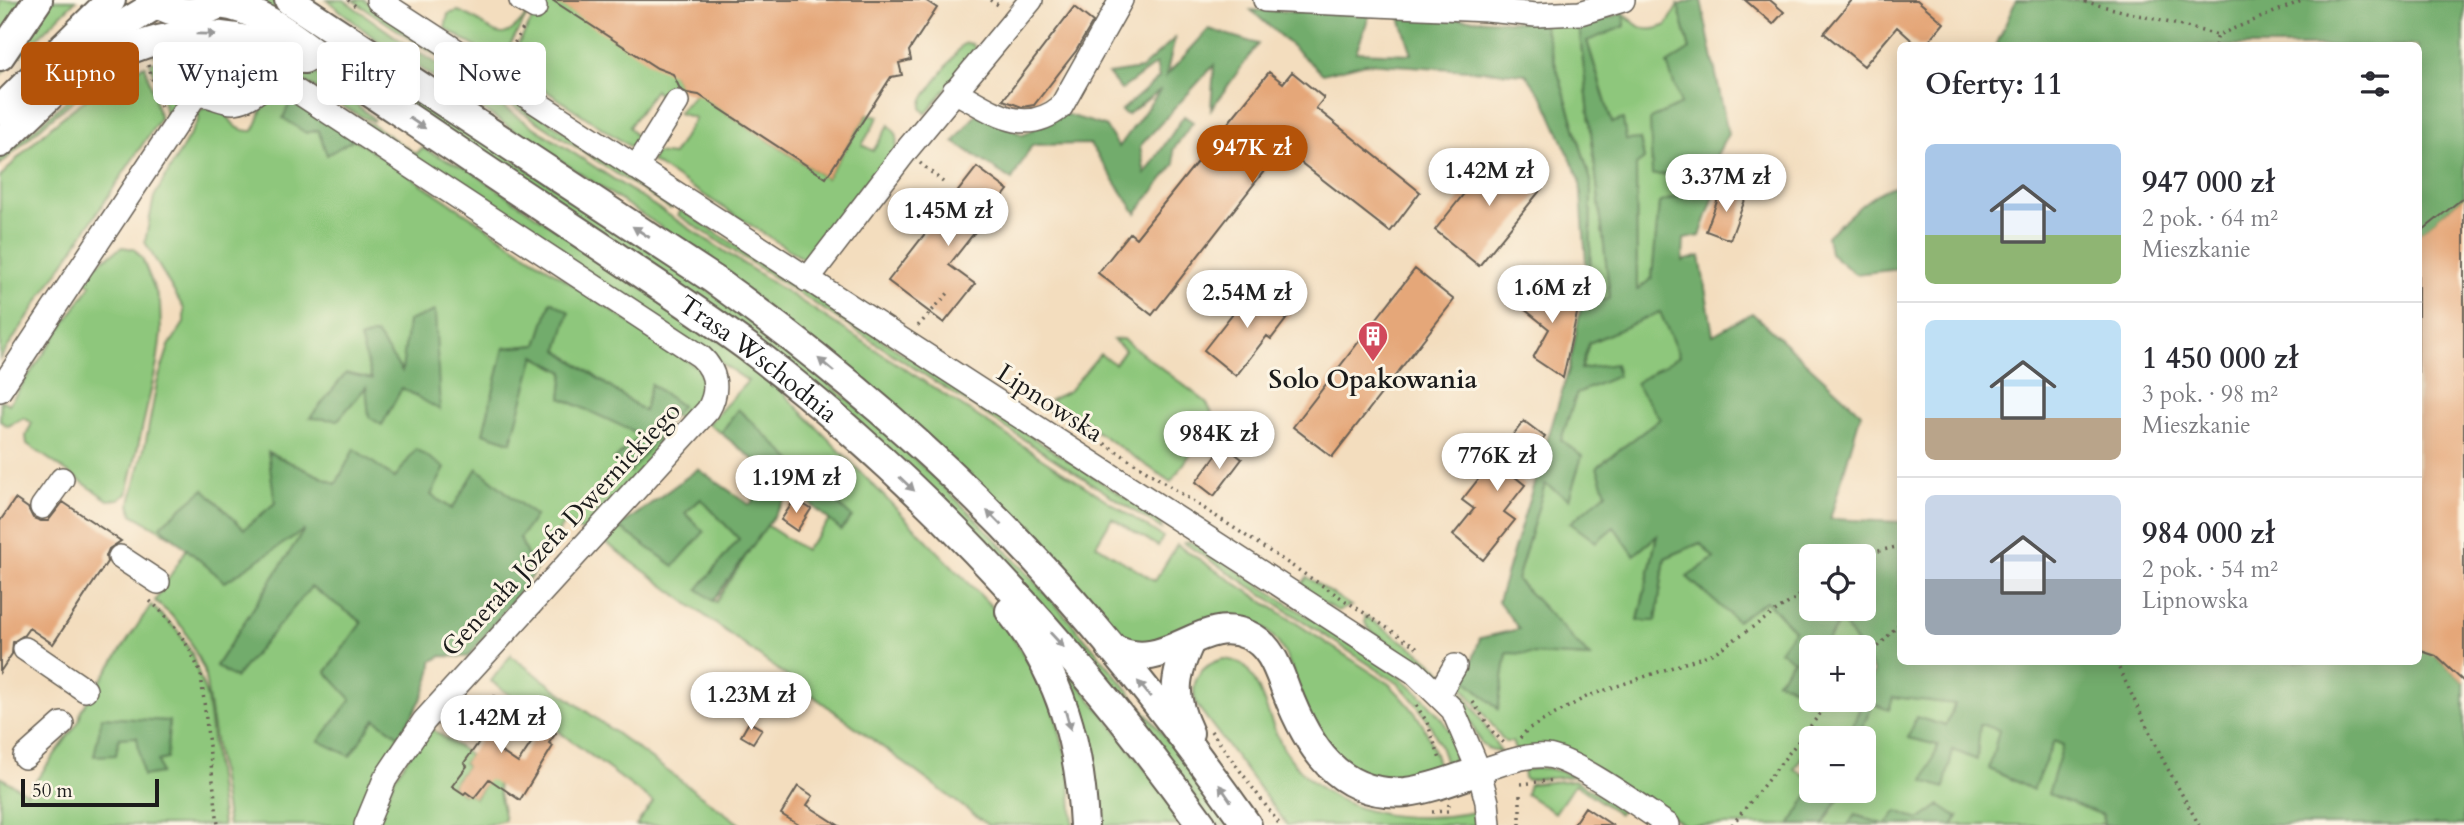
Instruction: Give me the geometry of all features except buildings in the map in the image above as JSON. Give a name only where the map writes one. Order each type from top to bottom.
[{"type":"main road","points":[[0,56],[37,0]]},
{"type":"main road","points":[[0,110],[111,0]]},
{"type":"main road","name":"Trasa Wschodnia","points":[[289,0],[713,279],[777,325],[888,417],[1054,580],[1202,761],[1247,825]]},
{"type":"main road","points":[[318,0],[421,87]]},
{"type":"main road","points":[[106,42],[154,2],[172,11],[188,13],[222,2]]},
{"type":"main road","name":"Trasa Wschodnia","points":[[222,2],[266,19],[317,55]]},
{"type":"main road","points":[[139,45],[158,39],[194,34],[238,37],[267,44],[317,65]]},
{"type":"main road","points":[[0,143],[39,105]]},
{"type":"main road","name":"Trasa Wschodnia","points":[[388,105],[688,305],[757,354],[838,421],[908,485],[977,554],[1065,649],[1161,767],[1202,825]]},
{"type":"main road","points":[[977,554],[996,594],[1042,656],[1066,710],[1080,778],[1084,825]]},
{"type":"main road","points":[[1111,648],[1128,654],[1148,656],[1160,654],[1215,631],[1228,630],[1250,635],[1267,648],[1309,741],[1326,763],[1355,782],[1391,792],[1408,792],[1479,771]]},
{"type":"main road","points":[[1190,642],[1177,676],[1176,697],[1182,718],[1202,761]]},
{"type":"street","name":"Lipnowska","points":[[378,0],[1414,672],[1454,710],[1479,771],[1487,802],[1489,825]]},
{"type":"street","points":[[807,280],[905,152],[1031,0]]},
{"type":"street","points":[[954,91],[1008,119],[1035,122],[1049,117],[1061,107],[1121,0]]},
{"type":"street","points":[[1265,0],[1487,10],[1536,15],[1580,13],[1623,0]]},
{"type":"street","name":"Generała Józefa Dwernickiego","points":[[168,133],[189,102],[198,94],[237,102],[265,85],[287,86],[700,356],[713,371],[716,384],[714,398],[704,416],[424,722],[385,779],[366,825]]},
{"type":"street","points":[[636,168],[677,102]]},
{"type":"street","points":[[0,390],[168,133]]},
{"type":"street","points":[[42,507],[62,479]]},
{"type":"street","points":[[120,557],[153,590]]},
{"type":"street","points":[[26,649],[85,690]]},
{"type":"street","points":[[1438,695],[1455,666]]},
{"type":"street","points":[[25,757],[62,724]]},
{"type":"street","points":[[1479,771],[1530,757],[1548,756],[1577,767],[1668,825]]},
{"type":"path","points":[[2078,0],[2218,35],[2304,0]]},
{"type":"path","points":[[511,42],[528,4]]},
{"type":"path","points":[[2216,42],[2218,35]]},
{"type":"path","points":[[146,60],[168,133]]},
{"type":"path","points":[[905,152],[943,182]]},
{"type":"path","points":[[912,333],[951,290]]},
{"type":"path","points":[[1876,552],[1897,547]]},
{"type":"path","points":[[153,590],[193,653],[201,675],[218,825]]},
{"type":"path","points":[[1519,738],[1528,729],[1588,696],[1714,653],[1799,596]]},
{"type":"path","points":[[1876,649],[1897,626]]},
{"type":"path","points":[[2117,665],[2164,762],[2199,825]]},
{"type":"path","points":[[1732,825],[1821,712]]},
{"type":"path","points":[[1209,729],[1280,825]]},
{"type":"path","points":[[1520,792],[1520,825]]},
{"type":"path","points":[[1429,812],[1448,811]]},
{"type":"green space","points":[[0,0],[28,0],[0,43]]},
{"type":"green space","points":[[50,0],[76,0],[33,42],[22,42]]},
{"type":"green space","points":[[249,0],[272,0],[336,42],[317,42],[317,49]]},
{"type":"green space","points":[[327,0],[344,0],[403,42],[380,42]]},
{"type":"green space","points":[[352,0],[364,0],[434,46],[434,54],[420,42],[416,42]]},
{"type":"green space","points":[[544,0],[552,0],[673,73],[680,88],[665,102],[655,90],[629,127],[638,139],[632,148],[546,91],[546,42],[519,42]]},
{"type":"green space","points":[[1701,0],[1728,134],[1710,168],[1717,185],[1734,159],[1740,189],[1716,190],[1700,236],[1684,239],[1683,261],[1700,256],[1713,335],[1752,313],[1861,413],[1830,519],[1897,522],[1897,665],[2422,665],[2422,648],[2436,656],[2464,682],[2464,825],[2104,825],[2103,815],[2048,794],[2063,745],[2054,741],[2033,790],[1989,769],[1999,730],[1980,724],[1977,760],[1953,750],[1944,788],[1924,781],[1938,745],[1908,738],[1916,717],[1946,726],[1955,704],[1893,697],[1889,710],[1876,705],[1876,635],[1851,635],[1842,621],[1876,621],[1876,544],[1799,544],[1799,621],[1840,621],[1830,635],[1799,635],[1799,689],[1777,681],[1794,660],[1779,651],[1794,630],[1766,601],[1737,621],[1687,577],[1714,558],[1700,543],[1665,558],[1656,621],[1638,621],[1657,536],[1634,555],[1614,527],[1596,542],[1570,523],[1606,493],[1597,467],[1660,419],[1635,383],[1679,356],[1660,312],[1589,343],[1581,369],[1615,364],[1618,376],[1577,393],[1561,440],[1582,456],[1569,499],[1545,484],[1517,580],[1590,657],[1507,653],[1498,709],[1466,680],[1480,638],[1519,629],[1498,601],[1569,369],[1587,275],[1580,180],[1545,101],[1526,74],[1366,63],[1323,74],[1251,10],[1370,14],[1356,52],[1412,54],[1399,15],[1543,23],[1591,181],[1590,303],[1610,298],[1579,26],[1624,13],[1625,26],[1587,41],[1612,123],[1623,119],[1626,140],[1640,139],[1644,159],[1636,165],[1637,290],[1652,278],[1659,203],[1678,196],[1676,174],[1652,175],[1650,119],[1681,104],[1667,64],[1690,49],[1678,5]]},
{"type":"green space","points":[[2016,0],[2464,0],[2464,197],[2422,232],[2422,42],[1998,42]]},
{"type":"green space","points":[[1678,5],[1690,50],[1681,104],[1652,175],[1676,174],[1678,197],[1659,203],[1652,278],[1637,291],[1636,164],[1644,158],[1640,139],[1626,141],[1612,123],[1587,40],[1625,26],[1624,13],[1643,28],[1654,29],[1667,25]]},
{"type":"green space","points":[[531,9],[512,42],[468,42],[445,28],[448,14],[458,11],[503,34],[519,23]]},
{"type":"green space","points":[[1543,23],[1579,26],[1610,298],[1590,303],[1591,181]]},
{"type":"green space","points":[[1209,29],[1258,44],[1211,109],[1214,65],[1140,146],[1145,174],[1184,116],[1193,122],[1173,150],[1175,164],[1136,213],[1090,144],[1032,145],[1012,180],[954,142],[977,113],[1023,135],[1062,113],[1105,126],[1119,147],[1161,89],[1127,115],[1121,111],[1159,78],[1156,64],[1121,90],[1108,74],[1141,69],[1175,38],[1166,76]]},
{"type":"green space","points":[[21,44],[21,54],[0,75]]},
{"type":"green space","points":[[972,44],[976,50],[926,114],[921,108],[923,99],[962,45]]},
{"type":"green space","points":[[420,53],[434,62],[434,77],[420,68]]},
{"type":"green space","points":[[145,65],[153,93],[153,105],[156,105],[160,118],[0,359],[0,177],[32,144],[79,105],[139,105],[139,68]]},
{"type":"green space","points":[[303,66],[317,74],[317,90],[303,81]]},
{"type":"green space","points":[[703,93],[713,104],[826,178],[868,114],[879,116],[862,145],[873,151],[889,125],[897,135],[896,151],[808,262],[651,161],[656,153],[673,155],[695,118],[678,113],[695,94]]},
{"type":"green space","points":[[420,98],[696,282],[775,340],[851,402],[956,499],[1054,602],[1145,711],[1232,825],[1215,825],[917,482],[395,105],[420,105]]},
{"type":"green space","points":[[61,105],[68,105],[0,165],[0,159]]},
{"type":"green space","points":[[164,105],[175,105],[167,116]]},
{"type":"green space","points":[[263,105],[295,105],[318,129],[354,139],[698,368],[703,384],[702,396],[687,420],[673,416],[680,405],[651,385],[645,412],[558,350],[569,312],[551,302],[537,345],[504,348],[484,433],[511,442],[534,356],[564,372],[561,398],[642,435],[614,460],[630,472],[660,432],[655,455],[584,531],[565,521],[534,573],[520,538],[535,516],[453,509],[395,478],[336,484],[269,453],[275,503],[244,529],[161,526],[177,540],[132,514],[130,503],[157,383],[169,346],[184,323],[184,309],[145,242],[154,197],[199,119],[198,113],[205,107],[224,110],[238,128],[253,131]]},
{"type":"green space","points":[[289,105],[303,105],[354,139],[327,155],[318,130],[306,133],[283,118]]},
{"type":"green space","points":[[341,105],[357,105],[374,119],[373,121]]},
{"type":"green space","points":[[476,105],[500,105],[1163,537],[1158,546],[1112,518],[1096,545],[1155,581],[1177,545],[1389,684],[1422,723],[1440,771],[1414,779],[1393,779],[1365,773],[1342,760],[1323,741],[1316,729],[1291,666],[1279,644],[1259,625],[1249,620],[1237,616],[1218,616],[1186,627],[1146,648],[1118,638],[754,296],[652,221]]},
{"type":"green space","points":[[512,105],[524,105],[674,204],[670,209]]},
{"type":"green space","points":[[352,117],[373,125],[416,154],[422,148],[471,171],[759,368],[997,612],[1050,696],[1069,766],[1073,825],[988,825],[605,542],[619,527],[674,566],[685,513],[701,499],[739,539],[698,589],[716,602],[766,525],[805,550],[830,520],[841,529],[738,410],[721,433],[708,424],[748,381]]},
{"type":"green space","points":[[1897,186],[1897,269],[1855,274],[1830,253],[1827,236],[1871,198]]},
{"type":"green space","points":[[681,210],[1160,520],[1162,529],[678,215]]},
{"type":"green space","points":[[122,247],[134,249],[142,258],[160,302],[161,333],[157,364],[127,494],[119,499],[108,500],[27,444],[26,436],[32,423],[24,418],[8,426],[0,421],[1,400],[9,404],[91,285],[83,279],[94,266]]},
{"type":"green space","points":[[551,301],[569,312],[558,350],[644,411],[651,384],[681,406],[630,472],[614,460],[641,435],[561,398],[564,372],[535,356],[511,442],[483,433],[504,348],[537,345]]},
{"type":"green space","points":[[435,311],[440,410],[402,388],[382,425],[369,417],[366,387],[338,420],[310,418],[346,373],[372,379],[360,339],[376,334],[402,371],[408,321]]},
{"type":"green space","points":[[1660,311],[1679,356],[1660,419],[1597,467],[1607,493],[1570,523],[1614,526],[1657,535],[1638,620],[1656,620],[1665,558],[1700,543],[1714,558],[1688,577],[1766,601],[1795,630],[1794,660],[1778,681],[1799,689],[1799,712],[1858,712],[1853,726],[1799,726],[1799,762],[1794,769],[1799,772],[1799,803],[1803,803],[1790,825],[1685,825],[1565,752],[1515,750],[1512,742],[1505,742],[1456,678],[1460,668],[1468,674],[1467,680],[1498,708],[1507,652],[1589,657],[1517,580],[1545,484],[1569,498],[1560,440],[1577,393],[1589,343]]},
{"type":"green space","points":[[1123,339],[1206,402],[1212,413],[1211,425],[1171,482],[1050,400],[1069,391],[1100,354],[1115,364],[1125,350],[1113,340]]},
{"type":"green space","points":[[738,409],[852,517],[841,530],[793,489],[713,601],[698,589],[739,539],[701,499],[685,513],[704,532],[674,566],[619,527],[698,469],[750,505],[770,473],[721,433]]},
{"type":"green space","points":[[354,449],[395,478],[416,449],[445,468],[431,495],[452,509],[477,468],[535,516],[520,538],[534,573],[468,657],[442,656],[432,661],[425,690],[399,736],[375,719],[350,756],[319,741],[351,699],[326,672],[362,622],[311,587],[235,678],[216,666],[304,530],[225,582],[160,526],[204,489],[244,529],[275,503],[268,452],[336,484]]},
{"type":"green space","points":[[305,529],[216,666],[235,677],[311,586],[362,622],[326,672],[375,719],[399,736],[375,776],[355,825],[228,825],[204,670],[184,629],[155,601],[187,548],[225,582]]},
{"type":"green space","points":[[1189,542],[1398,675],[1430,705],[1450,732],[1455,745],[1454,757],[1447,768],[1429,722],[1399,684],[1184,543]]},
{"type":"green space","points":[[1307,577],[1351,606],[1338,611],[1299,589]]},
{"type":"green space","points":[[151,605],[178,631],[192,654],[207,698],[223,825],[0,825],[0,777],[27,793],[79,721],[81,711]]},
{"type":"green space","points":[[1365,616],[1419,652],[1444,673],[1438,680],[1370,630],[1365,623]]},
{"type":"green space","points":[[1842,621],[1851,635],[1831,635]]},
{"type":"green space","points":[[1036,634],[1106,717],[1187,825],[1094,825]]},
{"type":"green space","points":[[511,655],[741,825],[636,825],[653,802],[491,681]]},
{"type":"green space","points":[[1223,659],[1238,662],[1249,672],[1261,693],[1285,751],[1303,773],[1324,790],[1370,811],[1395,816],[1448,816],[1475,812],[1477,825],[1287,825],[1196,704],[1194,688],[1199,675],[1209,665]]},
{"type":"green space","points":[[1453,680],[1501,752],[1490,750],[1481,743],[1468,717],[1448,688]]},
{"type":"green space","points":[[1893,697],[1955,703],[1946,726],[1916,718],[1909,738],[1938,745],[1924,781],[1980,724],[2064,745],[2103,816],[2104,825],[1952,825],[1958,816],[1886,825],[1855,815],[1848,825],[1823,825],[1836,803],[1876,803],[1876,726],[1863,726],[1869,712],[1876,712],[1876,703]]},
{"type":"green space","points":[[1858,712],[1869,712],[1863,726],[1853,726]]},
{"type":"green space","points":[[102,717],[169,721],[167,759],[158,761],[161,773],[143,776],[137,737],[119,738],[116,755],[94,756]]},
{"type":"green space","points":[[429,727],[470,755],[464,763],[467,766],[452,785],[463,794],[466,792],[475,798],[484,785],[481,782],[495,774],[505,820],[486,825],[375,825],[395,777]]},
{"type":"green space","points":[[1546,768],[1577,776],[1527,780],[1524,778],[1523,770]]},
{"type":"green space","points":[[1575,780],[1623,810],[1619,814],[1575,784],[1555,813],[1526,794],[1529,784]]},
{"type":"green space","points":[[1803,803],[1836,803],[1823,825],[1790,825]]},
{"type":"green space","points":[[1940,805],[1958,817],[1952,825],[1886,825],[1897,811],[1919,820]]},
{"type":"green space","points":[[1855,815],[1886,825],[1848,825]]},
{"type":"place","name":"Solo Opakowania","points":[[1373,363]]}]
